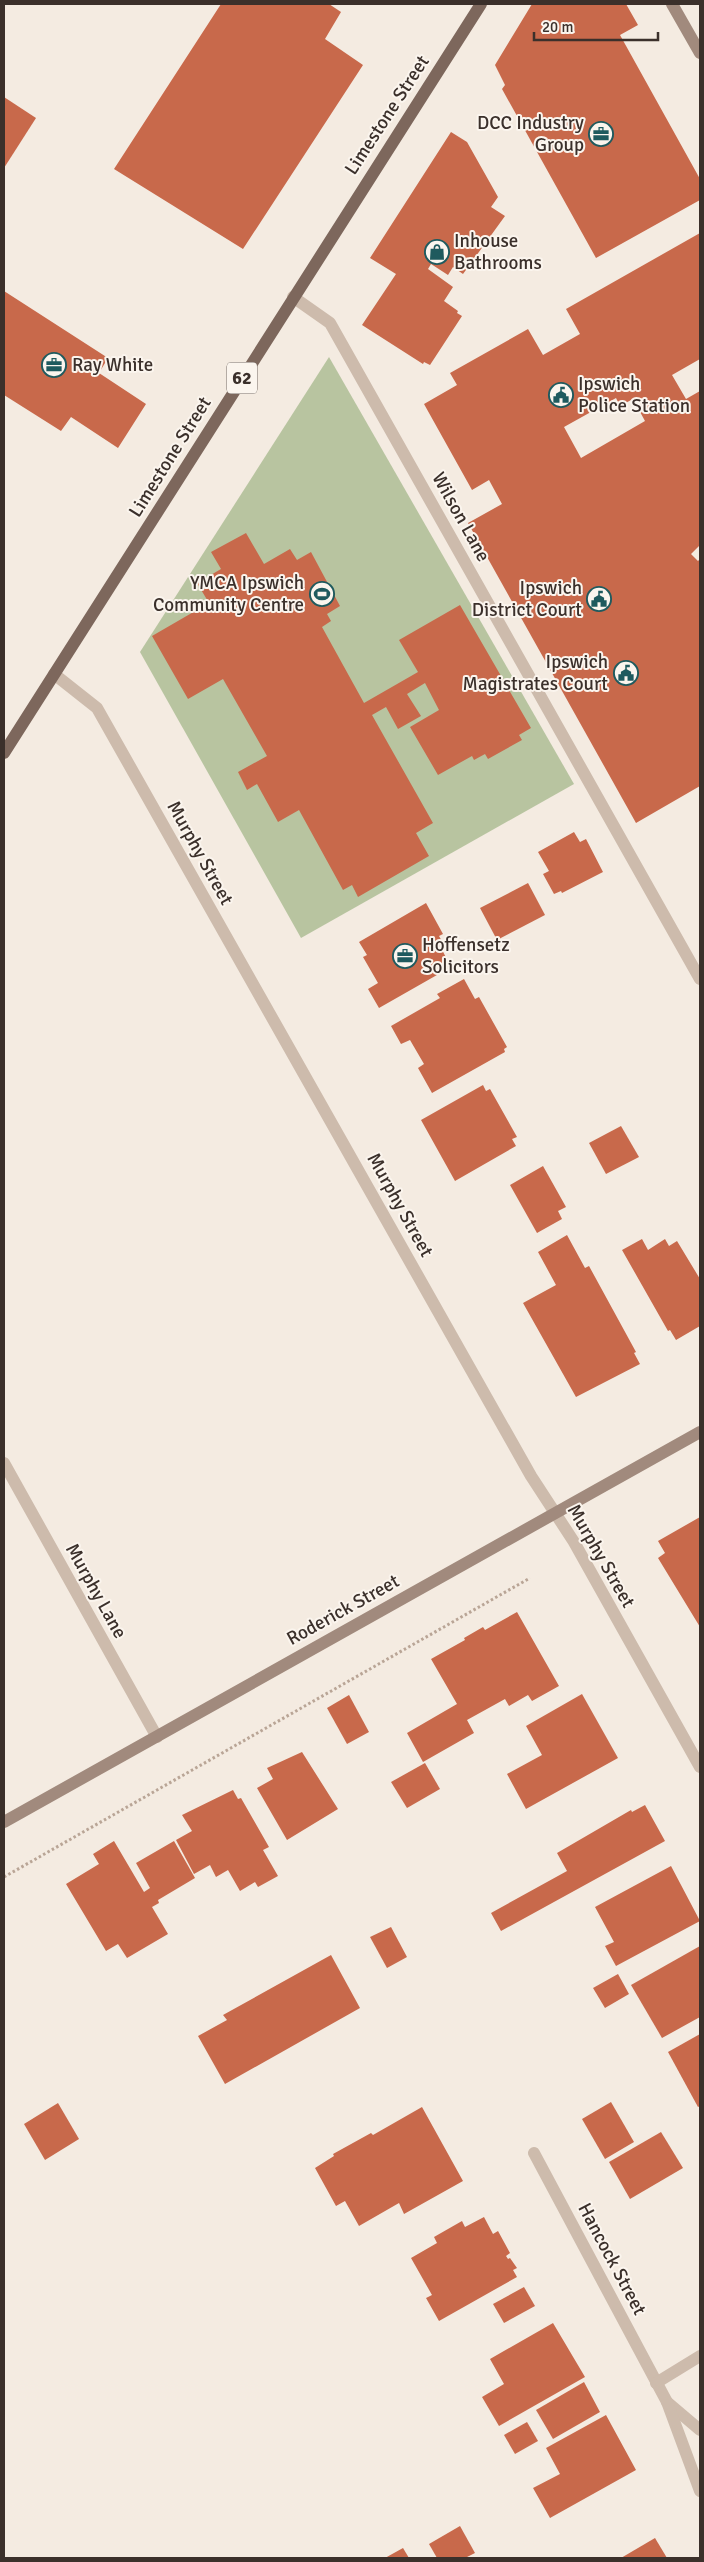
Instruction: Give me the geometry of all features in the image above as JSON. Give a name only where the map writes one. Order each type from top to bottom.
[{"type":"main road","name":"Limestone Street","points":[[4,752],[481,4]]},
{"type":"street","points":[[672,4],[700,53]]},
{"type":"street","name":"Wilson Lane","points":[[293,297],[330,323],[700,979]]},
{"type":"street","name":"Murphy Street","points":[[54,674],[97,708],[531,1476],[555,1512],[700,1767]]},
{"type":"street","name":"Roderick Street","points":[[4,1822],[700,1432]]},
{"type":"street","name":"Murphy Lane","points":[[4,1463],[157,1737]]},
{"type":"street","name":"Hancock Street","points":[[534,2153],[666,2402],[700,2491]]},
{"type":"street","points":[[656,2382],[700,2356]]},
{"type":"street","name":"Hancock Street","points":[[666,2402],[700,2430]]},
{"type":"path","points":[[4,1876],[530,1578]]},
{"type":"green space","name":"YMCA Ipswich Community Centre","points":[[329,357],[574,784],[301,938],[140,652]]},
{"type":"building","points":[[221,4],[329,4],[341,12],[325,39],[363,65],[243,249],[114,169]]},
{"type":"building","name":"DCC Industry Group","points":[[532,4],[626,4],[638,25],[620,35],[700,179],[700,200],[596,258],[502,89],[505,85],[495,65]]},
{"type":"building","points":[[4,97],[36,118],[4,168]]},
{"type":"building","name":"Inhouse Bathrooms","points":[[451,132],[467,142],[498,197],[491,207],[505,216],[463,274],[453,267],[448,275],[431,264],[428,269],[453,287],[444,301],[462,316],[430,365],[424,362],[423,364],[362,325],[396,274],[370,258]]},
{"type":"building","points":[[700,233],[700,359],[672,375],[686,399],[700,391],[700,545],[691,554],[698,561],[700,559],[700,786],[636,823],[468,523],[502,504],[489,480],[472,490],[424,404],[457,385],[450,373],[528,329],[543,355],[580,334],[566,309]],"holes":[[[616,398],[620,406],[633,399],[645,421],[581,458],[564,427]]]},
{"type":"building","name":"Ray White","points":[[4,291],[108,358],[99,373],[146,404],[118,448],[71,417],[61,431],[4,395]]},
{"type":"building","points":[[246,533],[264,564],[290,549],[297,560],[311,552],[340,606],[327,614],[331,621],[322,627],[364,703],[418,672],[399,640],[460,605],[531,728],[519,735],[522,740],[488,759],[485,754],[474,760],[472,756],[438,775],[410,727],[439,710],[425,683],[407,694],[421,716],[398,729],[386,707],[372,715],[433,823],[416,833],[429,856],[358,897],[352,885],[343,890],[299,810],[278,822],[257,784],[247,790],[238,772],[267,756],[223,679],[188,699],[152,636],[209,603],[197,583],[221,569],[211,552]]},
{"type":"building","points":[[574,832],[580,842],[586,839],[603,872],[562,893],[561,891],[554,894],[543,874],[549,871],[538,852]]},
{"type":"building","points":[[528,883],[545,915],[497,940],[480,908]]},
{"type":"building","name":"Hoffensetz Solicitors","points":[[426,903],[443,934],[439,936],[443,943],[440,946],[451,967],[379,1008],[368,989],[378,983],[363,957],[367,955],[359,942]]},
{"type":"building","points":[[464,979],[475,999],[479,997],[507,1047],[504,1049],[505,1052],[432,1093],[418,1068],[424,1064],[410,1040],[401,1044],[391,1026],[440,998],[437,994]]},
{"type":"building","points":[[483,1085],[486,1091],[490,1089],[517,1137],[512,1139],[516,1146],[455,1181],[421,1120]]},
{"type":"building","points":[[621,1126],[639,1157],[606,1174],[589,1143]]},
{"type":"building","points":[[543,1166],[566,1207],[558,1211],[562,1219],[537,1233],[510,1185]]},
{"type":"building","points":[[567,1235],[585,1268],[589,1266],[636,1352],[634,1353],[640,1364],[576,1397],[523,1303],[556,1285],[538,1252]]},
{"type":"building","points":[[642,1239],[648,1250],[665,1239],[669,1246],[677,1241],[700,1279],[700,1326],[676,1340],[670,1330],[668,1331],[622,1250]]},
{"type":"building","points":[[700,1517],[700,1627],[658,1558],[665,1553],[658,1541]]},
{"type":"building","points":[[517,1612],[559,1686],[532,1701],[528,1695],[509,1706],[505,1699],[467,1720],[474,1733],[423,1762],[407,1733],[457,1704],[431,1659],[465,1640],[464,1638],[483,1627],[485,1630]]},
{"type":"building","points":[[582,1694],[618,1758],[526,1809],[507,1774],[542,1755],[526,1726]]},
{"type":"building","points":[[349,1695],[369,1732],[347,1744],[327,1708]]},
{"type":"building","points":[[302,1752],[338,1809],[287,1840],[257,1788],[273,1779],[267,1768]]},
{"type":"building","points":[[425,1763],[440,1789],[407,1808],[391,1782]]},
{"type":"building","points":[[233,1790],[238,1799],[241,1798],[269,1847],[263,1850],[278,1876],[258,1887],[255,1882],[240,1891],[228,1870],[216,1877],[210,1865],[194,1874],[176,1840],[192,1831],[182,1815]]},
{"type":"building","points":[[645,1805],[665,1841],[501,1931],[491,1913],[567,1871],[557,1853],[631,1810],[632,1812]]},
{"type":"building","points":[[114,1841],[144,1892],[150,1888],[136,1863],[174,1841],[195,1878],[158,1900],[159,1903],[152,1907],[168,1934],[127,1958],[118,1944],[106,1951],[66,1884],[99,1864],[93,1854]]},
{"type":"building","points":[[671,1866],[700,1921],[616,1966],[605,1946],[614,1942],[595,1907]]},
{"type":"building","points":[[391,1927],[407,1957],[387,1968],[370,1937]]},
{"type":"building","points":[[700,1946],[700,2017],[662,2038],[631,1985]]},
{"type":"building","points":[[331,1955],[360,2008],[225,2084],[198,2036],[227,2020],[223,2015]]},
{"type":"building","points":[[618,1974],[629,1994],[605,2008],[593,1988]]},
{"type":"building","points":[[700,2034],[700,2106],[698,2107],[668,2052]]},
{"type":"building","points":[[611,2102],[634,2142],[605,2159],[582,2119]]},
{"type":"building","points":[[58,2103],[79,2139],[45,2160],[24,2124]]},
{"type":"building","points":[[422,2107],[463,2181],[404,2214],[399,2203],[359,2226],[345,2201],[336,2206],[315,2168],[334,2156],[333,2154],[371,2133],[373,2135]]},
{"type":"building","points":[[661,2132],[683,2168],[630,2199],[609,2162]]},
{"type":"building","points":[[484,2217],[493,2234],[498,2231],[510,2253],[506,2256],[508,2259],[510,2258],[517,2268],[513,2270],[517,2277],[439,2321],[426,2298],[432,2295],[411,2258],[437,2243],[434,2237],[462,2221],[465,2227]]},
{"type":"building","points":[[524,2287],[535,2306],[504,2323],[493,2304]]},
{"type":"building","points":[[553,2323],[585,2377],[499,2426],[482,2397],[504,2384],[490,2359]]},
{"type":"building","points":[[584,2382],[600,2412],[553,2439],[536,2410]]},
{"type":"building","points":[[606,2415],[636,2470],[550,2518],[533,2488],[560,2474],[546,2448]]},
{"type":"building","points":[[527,2422],[538,2441],[515,2454],[504,2435]]},
{"type":"building","points":[[460,2526],[475,2553],[465,2558],[437,2558],[429,2544]]},
{"type":"building","points":[[655,2538],[667,2558],[621,2558]]},
{"type":"building","points":[[403,2548],[409,2558],[385,2558]]},
{"type":"place","name":"DCC Industry Group","points":[[601,134]]},
{"type":"place","name":"Inhouse Bathrooms","points":[[437,252]]},
{"type":"place","name":"Ray White","points":[[54,365]]},
{"type":"place","name":"Ipswich Police Station","points":[[561,395]]},
{"type":"place","name":"YMCA Ipswich Community Centre","points":[[322,594]]},
{"type":"place","name":"Ipswich District Court","points":[[599,599]]},
{"type":"place","name":"Ipswich Magistrates Court","points":[[626,673]]},
{"type":"place","name":"Hoffensetz Solicitors","points":[[405,956]]}]
